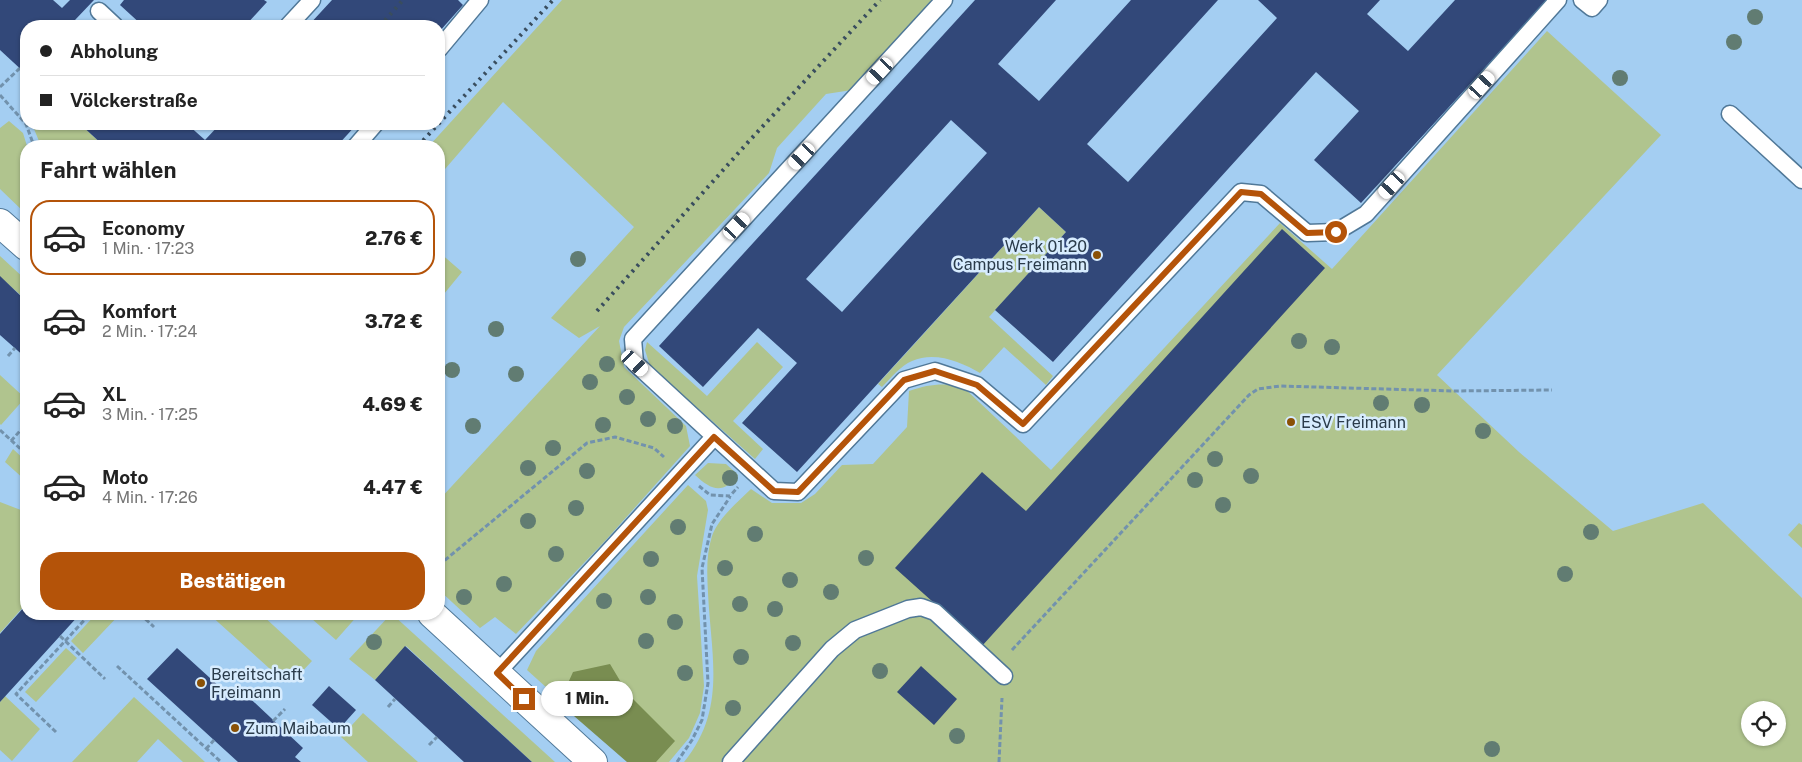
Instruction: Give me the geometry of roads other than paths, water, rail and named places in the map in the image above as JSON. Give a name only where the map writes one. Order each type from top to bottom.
[{"type":"street","points":[[0,222],[20,240]]},
{"type":"street","points":[[439,620],[593,762]]},
{"type":"lane","points":[[294,20],[312,0]]},
{"type":"lane","points":[[445,42],[480,0]]},
{"type":"lane","points":[[944,0],[633,339],[635,363],[774,491],[798,492],[904,380],[935,371],[977,385],[1023,424],[1241,192],[1261,194],[1307,233],[1336,232],[1366,214],[1558,0]]},
{"type":"lane","points":[[1582,0],[1592,8],[1599,0]]},
{"type":"lane","points":[[99,11],[109,20]]},
{"type":"lane","points":[[1730,114],[1802,180]]},
{"type":"lane","points":[[361,140],[370,130]]},
{"type":"lane","points":[[497,673],[714,437]]},
{"type":"lane","points":[[731,762],[832,649],[855,630],[908,609],[921,607],[935,612],[1004,676]]},
{"type":"railway","points":[[385,20],[403,0]]},
{"type":"railway","points":[[445,117],[553,0]]},
{"type":"railway","points":[[597,311],[750,140],[880,0]]},
{"type":"railway","points":[[424,140],[433,130]]},
{"type":"place","name":"Werk 01.20 Campus Freimann","points":[[1097,255]]},
{"type":"place","name":"ESV Freimann","points":[[1291,422]]},
{"type":"place","name":"Bereitschaft Freimann","points":[[201,683]]},
{"type":"place","name":"Zum Maibaum","points":[[235,728]]}]
